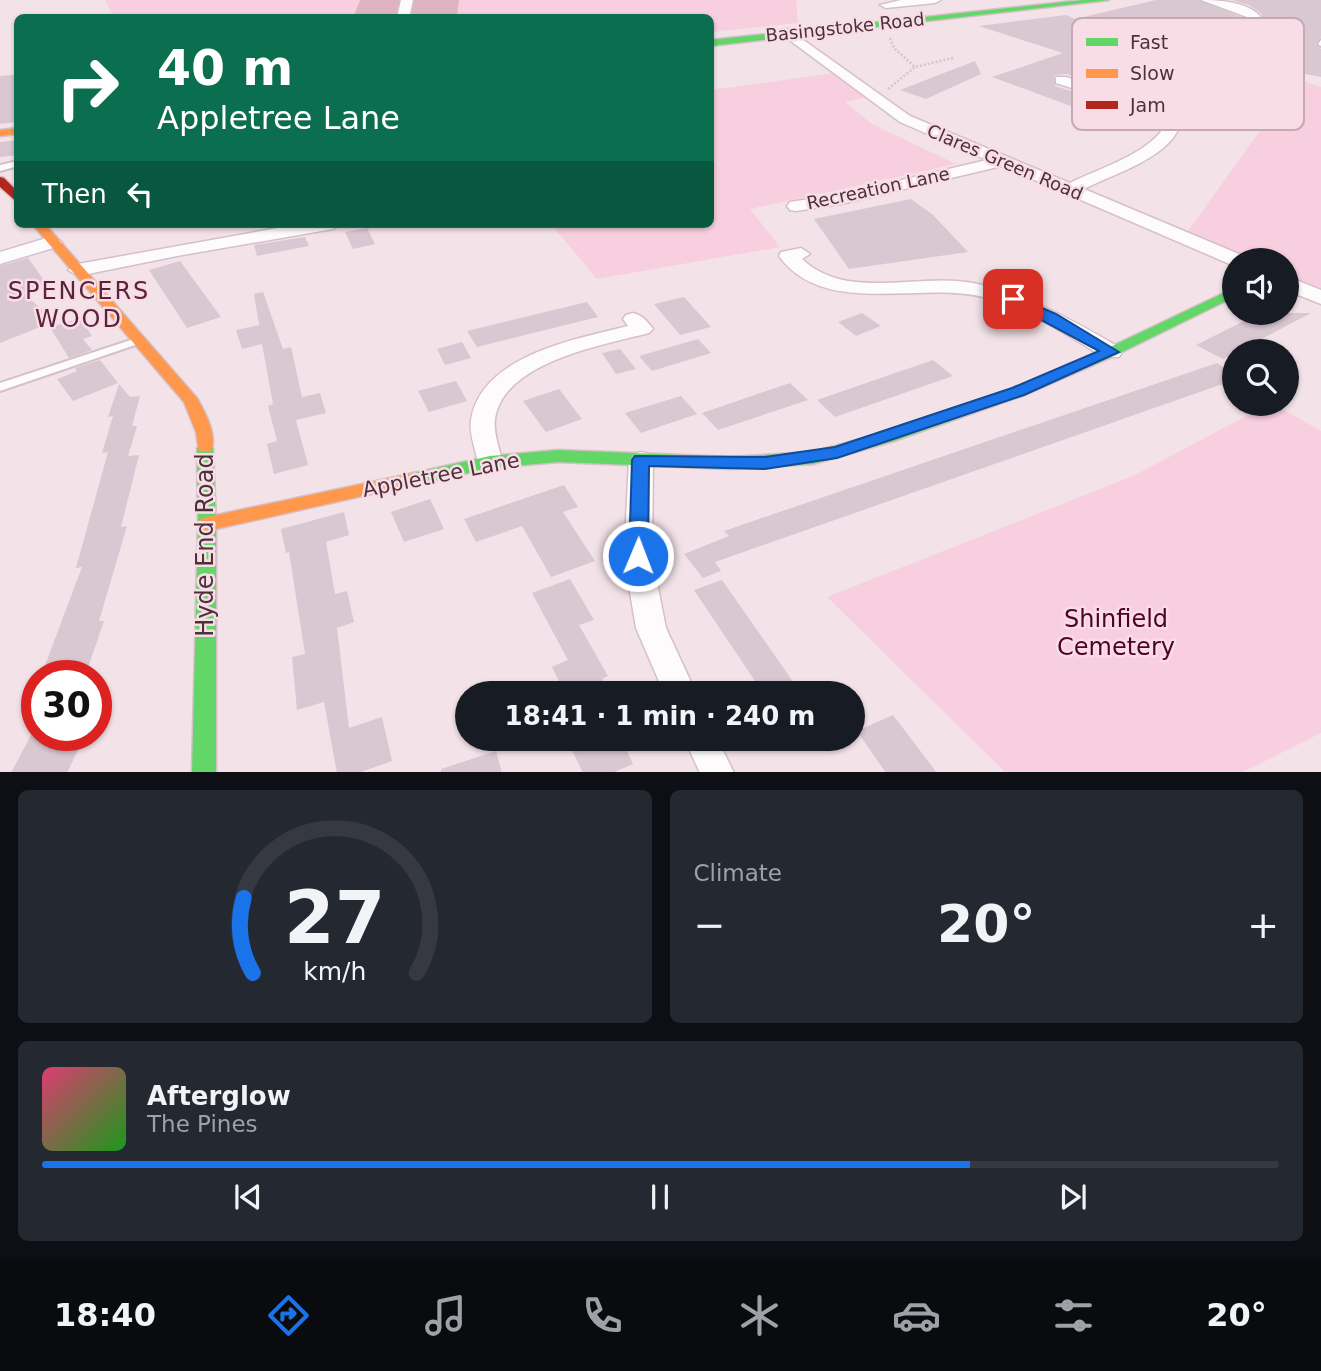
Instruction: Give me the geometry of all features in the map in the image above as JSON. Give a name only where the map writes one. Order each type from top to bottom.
[{"type":"street","points":[[886,5],[935,0],[957,15]]},
{"type":"street","name":"Basingstoke Road","points":[[714,42],[1105,0]]},
{"type":"street","points":[[1207,0],[1249,12],[1254,16],[1253,18]]},
{"type":"street","name":"Clares Green Road","points":[[788,33],[905,119],[1222,254]]},
{"type":"street","points":[[1062,80],[1072,83]]},
{"type":"street","points":[[1069,190],[1156,149],[1174,130]]},
{"type":"street","name":"Recreation Lane","points":[[796,206],[841,199],[1002,161]]},
{"type":"street","points":[[0,180],[14,196]]},
{"type":"street","name":"Hyde End Road","points":[[41,228],[191,401],[204,432],[207,524],[204,772]]},
{"type":"street","points":[[78,270],[164,252],[309,228]]},
{"type":"street","points":[[0,258],[53,242]]},
{"type":"street","points":[[789,256],[797,267],[823,280],[913,289],[967,287],[1013,299],[1051,317],[1111,352]]},
{"type":"street","points":[[1299,288],[1321,298]]},
{"type":"street","name":"Appletree Lane","points":[[207,524],[490,462],[558,456],[765,463],[837,452],[1018,392],[1111,352],[1222,298]]},
{"type":"street","points":[[490,462],[483,419],[495,387],[516,370],[561,352],[644,330]]},
{"type":"street","points":[[641,460],[638,556],[651,628],[675,681]]},
{"type":"street","points":[[706,751],[717,772]]},
{"type":"lane","points":[[0,387],[137,341]]},
{"type":"path","points":[[892,34],[890,39],[894,48],[915,67]]},
{"type":"path","points":[[876,98],[915,67],[953,58]]},
{"type":"path","points":[[1062,80],[1072,70]]},
{"type":"green space","points":[[105,0],[360,0],[355,14],[112,14]]},
{"type":"green space","points":[[459,0],[796,0],[798,23],[714,32],[714,14],[457,14]]},
{"type":"green space","points":[[834,73],[868,97],[845,102],[872,124],[956,164],[750,209],[780,247],[597,279],[554,228],[714,228],[714,90]]},
{"type":"green space","points":[[1304,81],[1321,87],[1321,294],[1299,285],[1299,248],[1222,248],[1222,250],[1186,234],[1260,130],[1304,130]]},
{"type":"green space","name":"Shinfield Cemetery","points":[[1246,416],[1295,416],[1321,431],[1321,733],[1243,772],[1005,772],[827,597],[1133,476]]},
{"type":"shaded area","points":[[360,0],[459,0],[457,14],[355,14]]},
{"type":"building","points":[[1156,0],[1199,0],[1243,18],[1079,18]]},
{"type":"building","points":[[1232,0],[1321,0],[1321,37],[1315,44],[1321,49],[1321,77],[1304,74],[1304,18],[1262,18],[1262,14],[1249,5]]},
{"type":"building","points":[[1066,15],[1073,18],[1072,76],[1054,75],[1055,86],[1072,91],[1072,106],[992,77],[1063,53],[979,26]]},
{"type":"building","points":[[975,61],[981,74],[926,99],[900,90]]},
{"type":"building","points":[[14,75],[14,122],[0,124],[0,76]]},
{"type":"building","points":[[14,140],[14,155],[0,157],[0,142]]},
{"type":"building","points":[[911,199],[933,215],[968,252],[849,269],[814,219]]},
{"type":"building","points":[[367,228],[375,244],[353,249],[345,232]]},
{"type":"building","points":[[305,237],[309,246],[257,256],[254,245]]},
{"type":"building","points":[[28,258],[48,286],[23,293],[55,321],[0,343],[0,266]]},
{"type":"building","points":[[180,261],[221,317],[187,328],[149,270]]},
{"type":"building","points":[[263,292],[283,349],[291,347],[302,397],[320,393],[326,413],[296,420],[308,465],[274,474],[267,444],[277,441],[268,406],[273,404],[262,344],[242,349],[236,330],[259,325],[254,294]]},
{"type":"building","points":[[684,297],[711,327],[680,335],[654,304]]},
{"type":"building","points":[[587,302],[598,317],[477,347],[467,331]]},
{"type":"building","points":[[862,313],[881,326],[856,336],[838,322]]},
{"type":"building","points":[[1299,313],[1311,313],[1299,319]]},
{"type":"building","points":[[80,318],[92,336],[83,339],[92,350],[69,358],[50,327]]},
{"type":"building","points":[[1236,325],[1288,325],[1261,339],[1222,339],[1222,358],[1196,345]]},
{"type":"building","points":[[698,339],[711,353],[652,371],[639,356]]},
{"type":"building","points":[[462,342],[471,358],[445,365],[437,349]]},
{"type":"building","points":[[620,349],[636,369],[616,374],[602,353]]},
{"type":"building","points":[[100,360],[118,383],[73,401],[57,379],[77,371],[75,368]]},
{"type":"building","points":[[933,360],[953,376],[835,417],[817,400]]},
{"type":"building","points":[[1217,363],[1222,366],[1222,384],[715,562],[721,571],[703,578],[684,554],[729,536],[724,531]]},
{"type":"building","points":[[456,381],[467,401],[429,412],[418,391]]},
{"type":"building","points":[[790,383],[808,400],[718,430],[702,413]]},
{"type":"building","points":[[119,384],[130,397],[140,396],[132,426],[137,426],[128,456],[139,455],[121,527],[127,526],[99,621],[104,621],[91,660],[47,660],[82,567],[76,568],[108,452],[102,453],[113,416],[108,417]]},
{"type":"building","points":[[559,389],[582,419],[546,432],[523,401]]},
{"type":"building","points":[[681,396],[697,414],[641,433],[625,413]]},
{"type":"building","points":[[564,485],[578,507],[563,512],[595,561],[551,577],[522,526],[476,542],[464,519]]},
{"type":"building","points":[[430,499],[444,529],[404,542],[391,512]]},
{"type":"building","points":[[344,512],[349,535],[326,542],[335,594],[347,591],[354,622],[337,628],[349,728],[382,717],[392,761],[361,772],[337,772],[324,702],[297,710],[292,657],[305,654],[289,552],[286,553],[281,529]]},
{"type":"building","points":[[570,579],[594,620],[579,625],[608,676],[602,679],[603,681],[559,681],[552,667],[568,660],[532,593]]},
{"type":"building","points":[[722,580],[793,681],[755,681],[694,590]]},
{"type":"building","points":[[893,715],[936,772],[885,772],[865,743],[865,727]]},
{"type":"building","points":[[23,751],[77,751],[67,772],[12,772]]},
{"type":"building","points":[[496,751],[502,772],[441,772],[441,769]]},
{"type":"building","points":[[572,751],[627,751],[633,764],[614,772],[583,772]]},
{"type":"traffic: fast","points":[[714,43],[1105,0]]},
{"type":"traffic: fast","points":[[414,479],[490,462],[558,456],[731,463],[813,458],[888,437],[1018,392],[1111,352],[1222,298]]},
{"type":"traffic: fast","points":[[204,772],[207,524],[205,448]]},
{"type":"traffic: slow","points":[[0,133],[14,131]]},
{"type":"traffic: slow","points":[[41,228],[191,401],[204,432],[205,448]]},
{"type":"traffic: slow","points":[[207,524],[414,479]]},
{"type":"traffic: jam","points":[[0,180],[14,196]]},
{"type":"district","name":"SPENCERS WOOD","points":[[79,305]]},
{"type":"route","points":[[638,556],[641,460],[765,463],[813,458],[928,424],[1018,392],[1111,352],[1051,317],[1013,299]]}]
